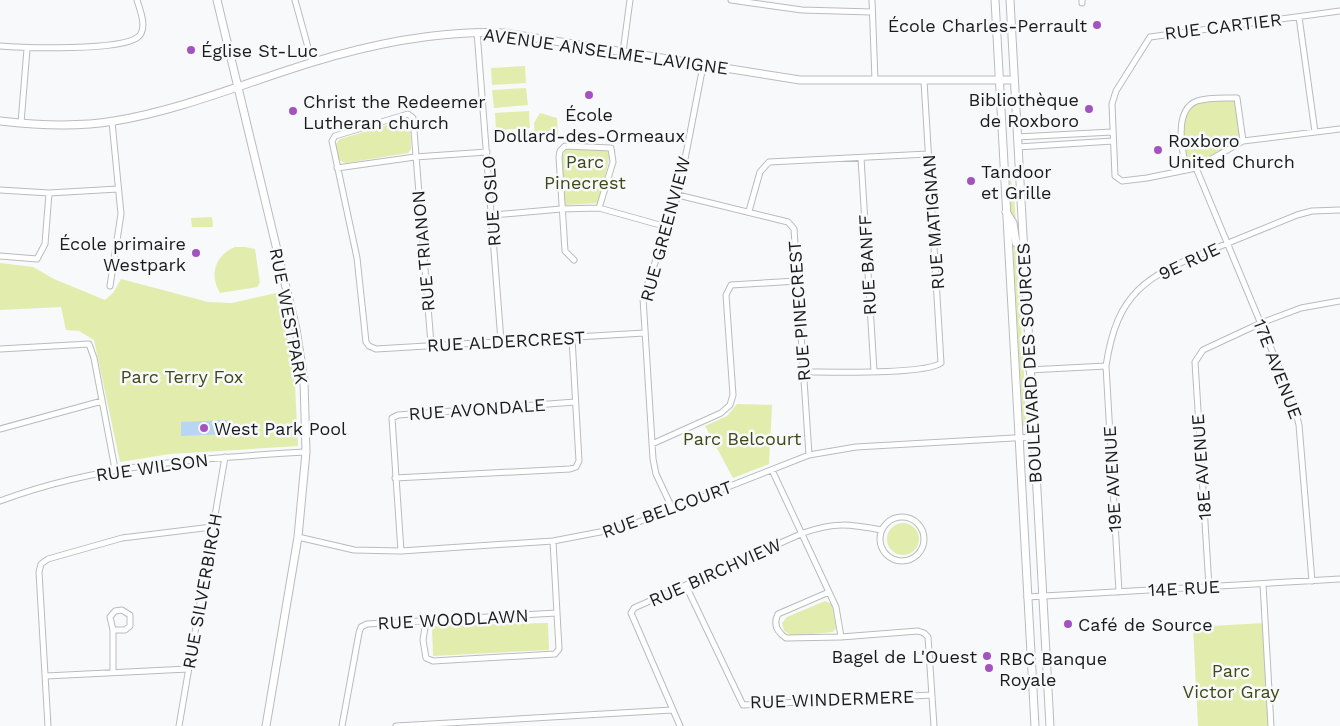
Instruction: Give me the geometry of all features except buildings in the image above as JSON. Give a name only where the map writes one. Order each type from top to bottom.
[{"type":"street","points":[[0,46],[27,49],[94,46],[138,38],[143,25],[138,0]]},
{"type":"street","name":"RUE WESTPARK","points":[[218,0],[300,352],[304,380],[306,452],[298,537],[266,726]]},
{"type":"street","points":[[296,0],[312,62]]},
{"type":"street","points":[[623,52],[630,0]]},
{"type":"street","points":[[731,0],[802,10],[872,12]]},
{"type":"street","points":[[872,0],[875,80]]},
{"type":"street","name":"BOULEVARD DES SOURCES","points":[[995,0],[1035,726]]},
{"type":"street","name":"BOULEVARD DES SOURCES","points":[[1010,0],[1022,246],[1050,726]]},
{"type":"street","name":"RUE CARTIER","points":[[1187,170],[1122,181],[1115,176],[1112,104],[1116,91],[1150,37],[1340,11]]},
{"type":"street","points":[[1299,16],[1315,132]]},
{"type":"street","name":"AVENUE ANSELME-LAVIGNE","points":[[0,121],[21,124],[112,122],[156,112],[312,62],[399,41],[477,32],[504,33],[800,80],[1014,80]]},
{"type":"street","name":"RUE OSLO","points":[[477,32],[493,215],[501,341]]},
{"type":"street","points":[[21,124],[27,49]]},
{"type":"street","name":"RUE GREENVIEW","points":[[674,510],[656,474],[652,444],[643,298],[678,195],[703,66]]},
{"type":"street","name":"RUE MATIGNAN","points":[[874,371],[925,368],[941,363],[924,81]]},
{"type":"street","points":[[1243,141],[1237,98],[1195,102],[1185,111],[1183,117],[1183,146],[1187,170],[1196,168],[1243,141],[1340,129]]},
{"type":"street","name":"RUE TRIANON","points":[[337,168],[332,146],[335,136],[408,114],[413,118],[431,344]]},
{"type":"street","points":[[110,286],[121,214],[112,122]]},
{"type":"street","points":[[1017,137],[1112,132]]},
{"type":"street","points":[[1018,147],[1113,141]]},
{"type":"street","points":[[574,260],[565,251],[561,209],[560,151],[565,146],[608,146],[613,152],[613,162],[599,208]]},
{"type":"street","points":[[337,168],[415,157],[488,152]]},
{"type":"street","points":[[749,211],[760,172],[769,162],[928,154]]},
{"type":"street","name":"RUE BANFF","points":[[861,158],[874,371]]},
{"type":"street","name":"RUE ALDERCREST","points":[[337,168],[357,258],[366,342],[369,346],[376,349],[431,344],[644,333]]},
{"type":"street","name":"17E AVENUE","points":[[1196,168],[1226,244],[1293,401],[1299,425],[1312,581]]},
{"type":"street","points":[[0,190],[49,193],[118,189]]},
{"type":"street","points":[[0,256],[37,260],[45,244],[49,193]]},
{"type":"street","name":"RUE PINECREST","points":[[678,195],[788,222],[794,229],[809,455]]},
{"type":"street","points":[[493,215],[561,209],[599,208],[667,227]]},
{"type":"street","name":"9E RUE","points":[[1106,366],[1110,339],[1128,301],[1146,283],[1166,268],[1312,211],[1340,210]]},
{"type":"street","points":[[1006,212],[1013,223],[1016,243],[1022,246]]},
{"type":"street","points":[[652,444],[721,413],[730,405],[733,395],[726,295],[731,285],[797,282]]},
{"type":"street","points":[[1261,323],[1301,308],[1340,301]]},
{"type":"street","name":"18E AVENUE","points":[[1209,587],[1194,375],[1195,362],[1203,350],[1261,323]]},
{"type":"street","points":[[395,478],[570,469],[576,467],[580,461],[572,338]]},
{"type":"street","points":[[0,349],[89,344],[94,358],[115,469]]},
{"type":"street","points":[[1029,370],[1106,366]]},
{"type":"street","name":"19E AVENUE","points":[[1106,366],[1119,592]]},
{"type":"street","points":[[803,372],[874,371]]},
{"type":"street","points":[[0,423],[3,428],[102,401]]},
{"type":"street","name":"RUE AVONDALE","points":[[401,551],[392,418],[398,415],[575,402]]},
{"type":"street","name":"RUE BELCOURT","points":[[298,537],[354,550],[401,551],[553,541],[626,527],[674,510],[809,455],[856,447],[1033,437]]},
{"type":"street","name":"RUE WILSON","points":[[0,500],[60,482],[115,469],[225,457],[306,452]]},
{"type":"street","name":"RUE SILVERBIRCH","points":[[179,726],[225,457]]},
{"type":"street","points":[[772,470],[836,607],[841,637]]},
{"type":"street","points":[[897,517],[911,518],[921,528],[923,534],[922,548],[911,558],[896,560],[889,557],[881,545],[882,530],[890,520],[897,517]]},
{"type":"street","name":"RUE BIRCHVIEW","points":[[680,726],[631,613],[634,608],[803,533],[826,525],[851,524],[882,530]]},
{"type":"street","points":[[48,726],[39,572],[41,564],[48,559],[122,538],[212,527]]},
{"type":"street","points":[[426,621],[423,652],[426,658],[434,662],[555,654],[559,649],[553,541]]},
{"type":"street","name":"14E RUE","points":[[1027,597],[1340,579]]},
{"type":"street","points":[[1263,584],[1271,726]]},
{"type":"street","name":"RUE WINDERMERE","points":[[686,586],[743,705],[932,695]]},
{"type":"street","points":[[829,592],[778,614],[775,620],[776,628],[786,638],[841,637],[918,631],[924,633],[928,637],[934,726]]},
{"type":"street","points":[[112,630],[122,631],[128,628],[131,622],[128,613],[118,610],[112,614],[110,621],[113,671]]},
{"type":"street","name":"RUE WOODLAWN","points":[[342,726],[361,627],[367,624],[556,613]]},
{"type":"street","points":[[46,676],[113,671],[188,669]]},
{"type":"street","points":[[396,726],[672,710]]},
{"type":"green space","points":[[525,66],[526,83],[492,85],[491,68]]},
{"type":"green space","points":[[526,88],[528,105],[494,108],[492,90]]},
{"type":"green space","points":[[1235,97],[1243,141],[1187,170],[1183,136],[1185,120],[1193,103]]},
{"type":"green space","points":[[529,111],[530,128],[496,130],[495,113]]},
{"type":"green space","points":[[540,113],[557,118],[558,136],[535,137],[534,123]]},
{"type":"green space","points":[[405,120],[410,125],[411,149],[408,153],[346,163],[338,160],[335,145],[340,139]]},
{"type":"green space","name":"Parc Pinecrest","points":[[566,149],[607,149],[610,154],[599,203],[564,205],[561,158]]},
{"type":"green space","points":[[1009,168],[1014,196],[1016,224],[1011,213]]},
{"type":"green space","points":[[212,217],[213,227],[192,227],[191,218]]},
{"type":"green space","points":[[1013,246],[1017,250],[1027,426],[1023,426]]},
{"type":"green space","points":[[235,247],[255,249],[260,283],[257,287],[220,293],[215,279],[216,266],[223,255]]},
{"type":"green space","name":"Parc Terry Fox","points":[[0,263],[33,267],[54,279],[105,300],[113,293],[121,279],[208,302],[232,303],[276,293],[294,364],[298,446],[170,454],[120,462],[94,340],[79,331],[66,330],[61,307],[0,310]]},
{"type":"green space","name":"Parc Belcourt","points":[[737,404],[772,405],[769,464],[733,478],[705,426],[727,416]]},
{"type":"green space","points":[[903,523],[909,524],[914,528],[918,533],[918,545],[914,550],[909,554],[903,555],[897,554],[892,550],[888,545],[887,539],[888,533],[892,528],[897,524]]},
{"type":"green space","points":[[825,601],[832,604],[836,628],[833,632],[792,636],[784,631],[782,623],[787,617]]},
{"type":"green space","points":[[548,623],[549,650],[433,656],[432,626]]},
{"type":"green space","name":"Parc Victor Gray","points":[[1264,623],[1269,726],[1198,726],[1193,627]]},
{"type":"water","name":"West Park Pool","points":[[227,420],[227,434],[181,436],[181,422]]},
{"type":"place","name":"École Charles-Perrault","points":[[1097,25]]},
{"type":"place","name":"Église St-Luc","points":[[191,50]]},
{"type":"place","name":"École Dollard-des-Ormeaux","points":[[589,95]]},
{"type":"place","name":"Bibliothèque de Roxboro","points":[[1089,109]]},
{"type":"place","name":"Christ the Redeemer Lutheran church","points":[[293,111]]},
{"type":"place","name":"Roxboro United Church","points":[[1158,150]]},
{"type":"place","name":"Tandoor et Grille","points":[[971,181]]},
{"type":"place","name":"École primaire Westpark","points":[[196,253]]},
{"type":"place","name":"West Park Pool","points":[[204,428]]},
{"type":"place","name":"Café de Source","points":[[1068,624]]},
{"type":"place","name":"Bagel de L'Ouest","points":[[987,656]]},
{"type":"place","name":"RBC Banque Royale","points":[[989,668]]}]
